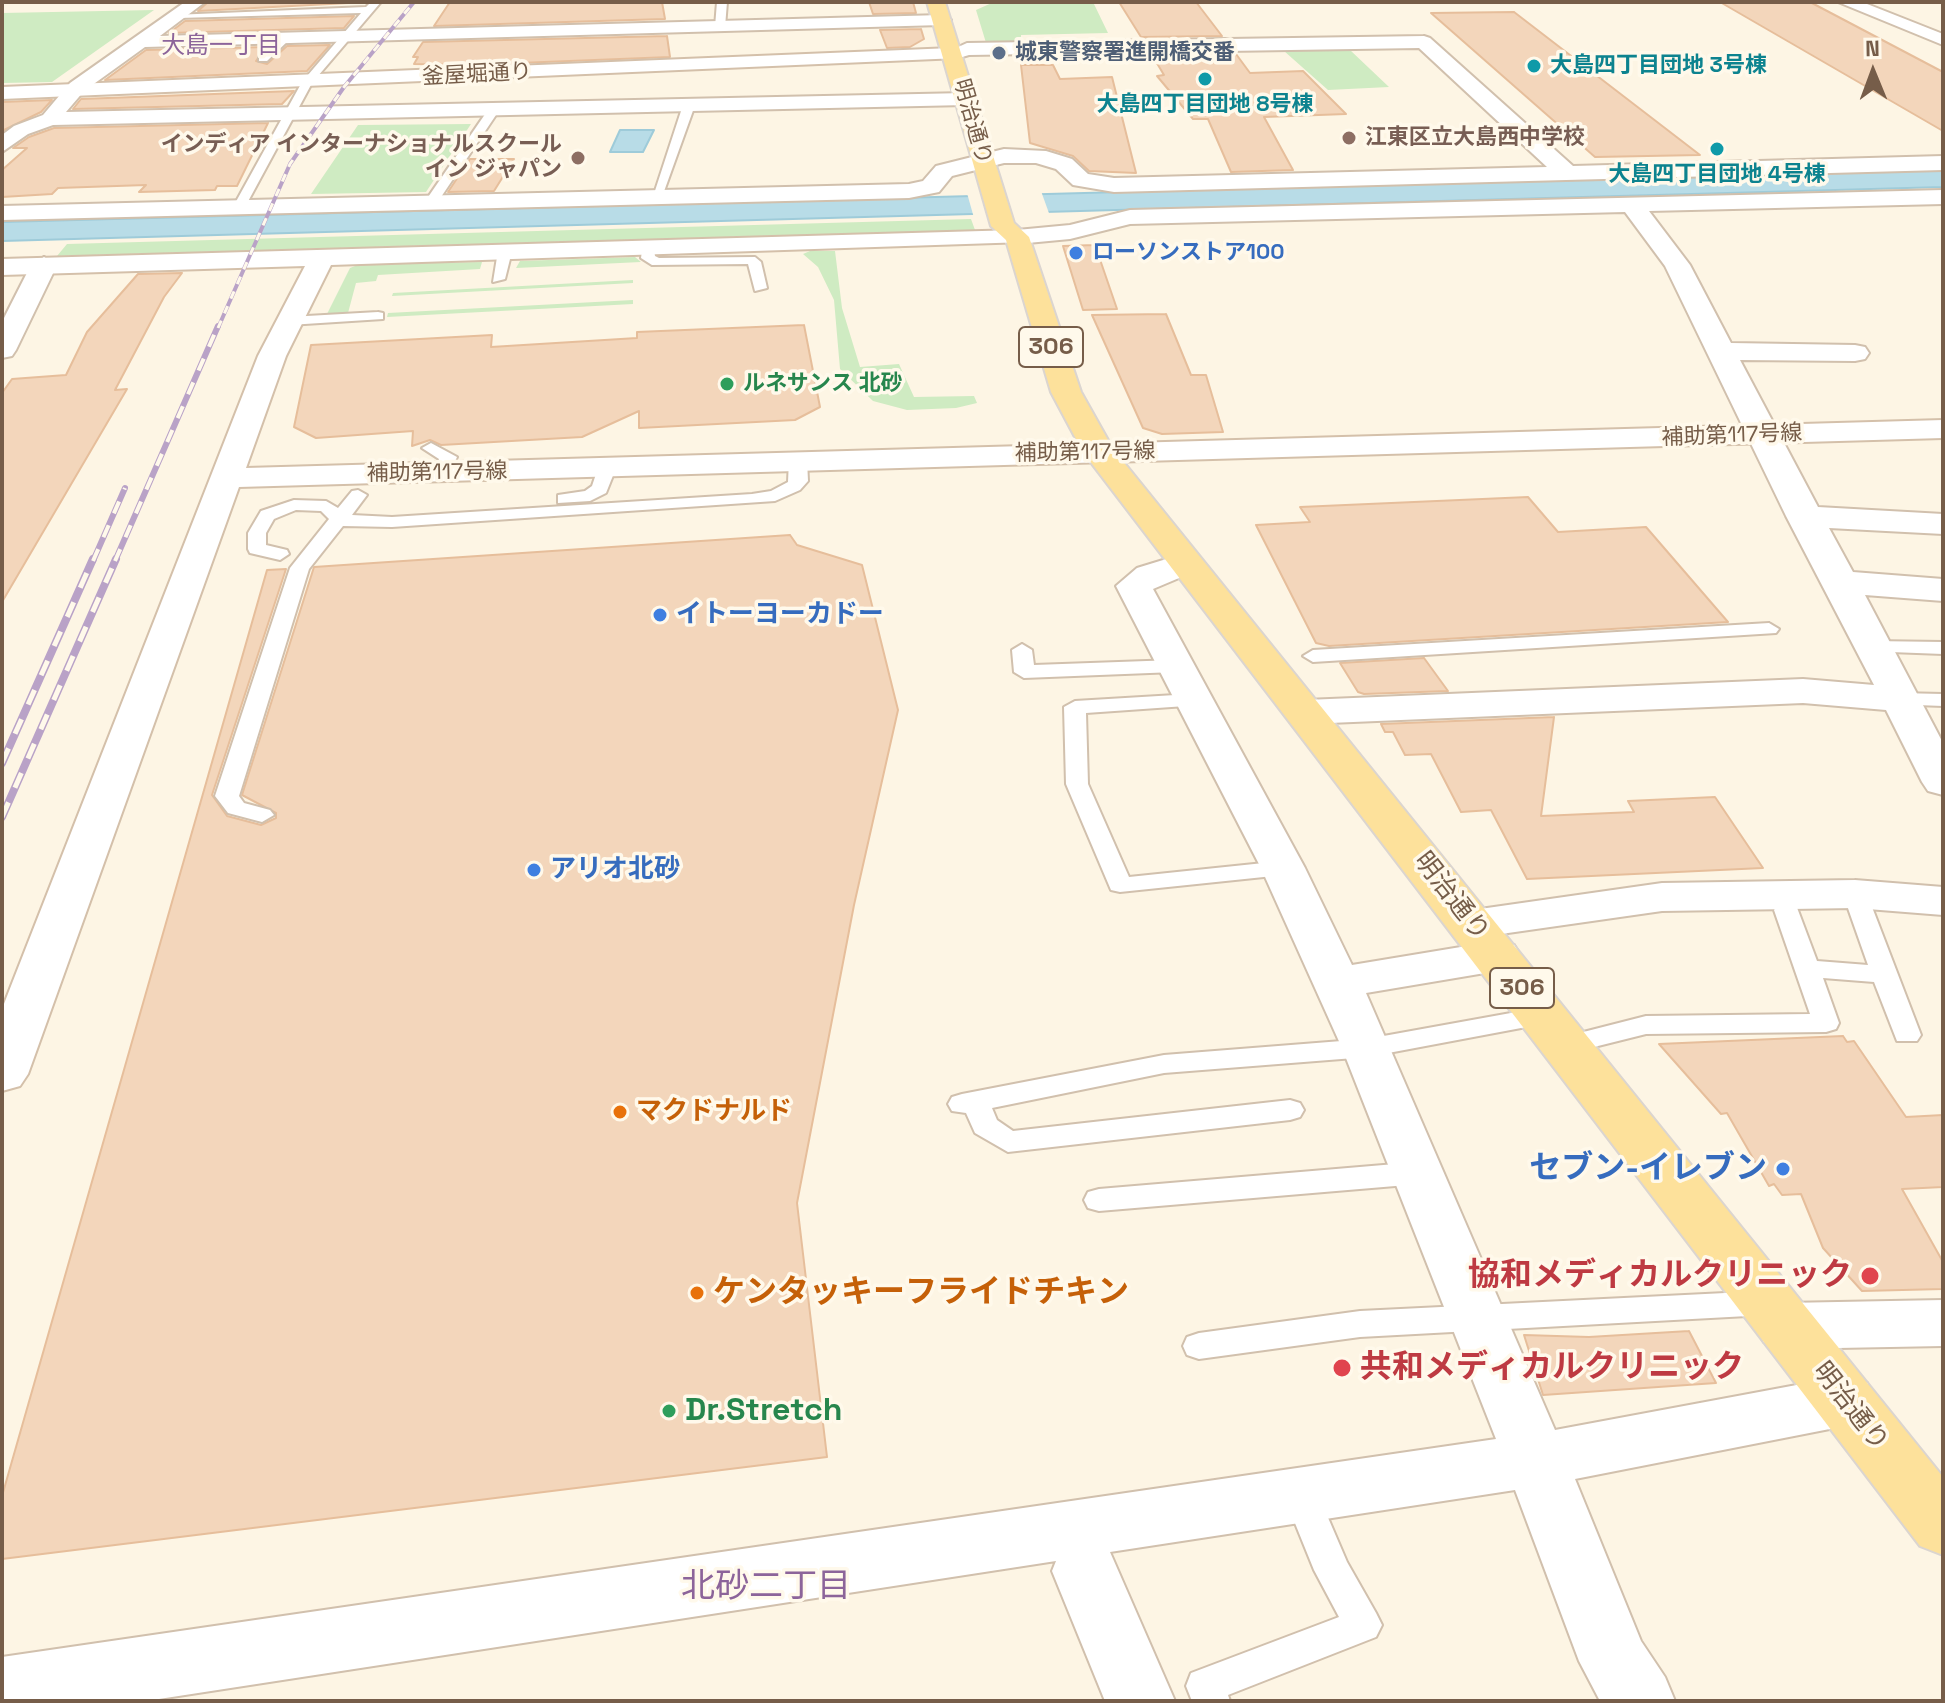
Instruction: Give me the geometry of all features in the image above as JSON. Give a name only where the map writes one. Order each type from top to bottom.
[{"type":"main road","name":"明治通り","points":[[943,8],[960,52],[1066,392],[1099,452],[1943,1526]]},
{"type":"main road","name":"明治通り","points":[[960,52],[966,99],[996,165]]},
{"type":"street","points":[[50,119],[74,91],[196,2]]},
{"type":"street","points":[[1847,2],[1943,40]]},
{"type":"street","points":[[138,42],[344,38],[409,50],[943,8]]},
{"type":"street","points":[[391,79],[434,12]]},
{"type":"street","points":[[685,106],[683,65],[686,28]]},
{"type":"street","name":"釜屋堀通り","points":[[2,93],[391,79],[960,52],[1424,42],[1566,172]]},
{"type":"street","points":[[2,146],[21,130],[50,119],[966,99]]},
{"type":"street","points":[[2,213],[923,190],[931,187],[944,171],[1038,156],[1064,164],[1081,180],[1114,185],[1943,163]]},
{"type":"street","points":[[2,267],[648,247],[1015,229],[1070,232],[1130,217],[1943,197]]},
{"type":"street","points":[[1631,204],[1677,265],[1803,516],[1943,782]]},
{"type":"street","points":[[2,1074],[272,356],[322,257]]},
{"type":"street","points":[[2,350],[44,265]]},
{"type":"street","points":[[1721,351],[1855,353]]},
{"type":"street","name":"補助第117号線","points":[[226,478],[436,460],[607,468],[798,460],[1943,429]]},
{"type":"street","points":[[1803,516],[1943,524]]},
{"type":"street","points":[[1186,563],[1149,575],[1134,586],[1283,868],[1367,1048],[1480,1318],[1614,1661],[1640,1701]]},
{"type":"street","points":[[1838,582],[1943,590]]},
{"type":"street","points":[[1306,712],[1803,691],[1898,699]]},
{"type":"street","points":[[1336,983],[1485,940],[1662,897],[1855,894],[1943,901]]},
{"type":"street","points":[[1776,1314],[1943,1323]]},
{"type":"street","points":[[2,1690],[1535,1460],[1845,1401]]},
{"type":"street","points":[[1085,1571],[1140,1701]]},
{"type":"lane","points":[[720,27],[722,2]]},
{"type":"lane","points":[[178,15],[372,6]]},
{"type":"lane","points":[[239,207],[307,82],[372,6]]},
{"type":"lane","points":[[241,40],[268,13]]},
{"type":"lane","points":[[263,59],[285,39]]},
{"type":"lane","points":[[656,197],[685,106]]},
{"type":"lane","points":[[430,203],[494,109]]},
{"type":"lane","points":[[648,247],[648,258],[657,262],[750,260],[755,266],[760,288]]},
{"type":"lane","points":[[498,279],[505,251]]},
{"type":"lane","points":[[289,321],[378,316]]},
{"type":"lane","points":[[562,505],[567,517],[596,520],[712,514],[739,508],[752,499],[775,496],[794,486],[799,481],[798,460]]},
{"type":"lane","points":[[280,554],[257,549],[257,533],[267,515],[306,504],[326,506],[341,520],[392,522],[562,505],[590,496],[600,489],[607,468]]},
{"type":"lane","points":[[262,815],[236,808],[227,796],[300,568],[358,495]]},
{"type":"lane","points":[[394,511],[562,505]]},
{"type":"lane","points":[[1313,656],[1769,629]]},
{"type":"lane","points":[[1871,647],[1943,648]]},
{"type":"lane","points":[[1022,650],[1024,672],[1184,683]]},
{"type":"lane","points":[[1184,683],[1075,707],[1077,784],[1120,885],[1283,868]]},
{"type":"lane","points":[[1898,699],[1943,700]]},
{"type":"lane","points":[[1855,894],[1907,1035]]},
{"type":"lane","points":[[1290,1110],[1008,1142],[985,1126],[968,1102],[1164,1064],[1555,1030],[1646,1025],[1826,1023],[1787,910]]},
{"type":"lane","points":[[1808,968],[1884,975]]},
{"type":"lane","points":[[1099,1200],[1419,1173]]},
{"type":"lane","points":[[1199,1346],[1360,1324],[1480,1318],[1776,1314]]},
{"type":"lane","points":[[1211,1701],[1205,1686],[1363,1625],[1332,1570],[1302,1496]]},
{"type":"green space","points":[[994,2],[1093,2],[1108,33],[1021,35],[1021,46],[987,46],[976,10]]},
{"type":"green space","points":[[154,10],[52,82],[2,83],[2,13]]},
{"type":"green space","points":[[1350,50],[1389,87],[1328,90],[1284,51]]},
{"type":"green space","points":[[471,124],[426,192],[311,194],[358,125]]},
{"type":"green space","points":[[971,219],[975,230],[57,256],[67,244]]},
{"type":"green space","points":[[835,251],[842,308],[860,367],[899,364],[914,397],[974,396],[977,403],[956,408],[907,410],[873,401],[840,369],[834,300],[818,267],[803,254]]},
{"type":"green space","points":[[635,257],[641,262],[516,268],[520,261]]},
{"type":"green space","points":[[482,262],[480,269],[378,275],[376,281],[356,283],[348,313],[327,314],[350,268],[360,264]]},
{"type":"green space","points":[[633,280],[633,283],[392,296],[393,293]]},
{"type":"green space","points":[[633,300],[633,304],[387,317],[388,313]]},
{"type":"water","points":[[620,130],[654,130],[643,152],[610,152]]},
{"type":"water","points":[[1943,170],[1943,187],[2,241],[2,222]]},
{"type":"pier","points":[[1041,191],[1050,216],[974,218],[967,193]]},
{"type":"building","points":[[208,2],[367,2],[198,11]]},
{"type":"building","points":[[450,2],[662,2],[665,19],[434,26]]},
{"type":"building","points":[[869,2],[913,2],[916,13],[873,14]]},
{"type":"building","points":[[1119,2],[1196,2],[1222,36],[1141,37]]},
{"type":"building","points":[[1720,2],[1810,2],[1943,72],[1943,131]]},
{"type":"building","points":[[1514,12],[1700,155],[1595,157],[1431,13]]},
{"type":"building","points":[[354,16],[344,28],[169,33],[185,21]]},
{"type":"building","points":[[921,29],[924,39],[910,47],[887,48],[880,30]]},
{"type":"building","points":[[667,36],[670,57],[469,65],[414,64],[418,57],[413,57],[423,42]]},
{"type":"building","points":[[330,45],[307,71],[105,80],[146,50],[266,47],[256,61],[267,64],[287,46]]},
{"type":"building","points":[[1236,54],[1250,73],[1303,71],[1346,114],[1264,117],[1293,170],[1231,172],[1208,119],[1193,119],[1157,76],[1164,75],[1152,55]]},
{"type":"building","points":[[1021,65],[1053,65],[1060,79],[1112,77],[1136,173],[1089,171],[1073,156],[1030,143]]},
{"type":"building","points":[[294,91],[282,104],[73,109],[81,99]]},
{"type":"building","points":[[52,100],[41,112],[2,131],[2,102]]},
{"type":"building","points":[[268,123],[237,186],[217,186],[215,190],[139,192],[146,185],[58,188],[52,194],[2,197],[2,170],[27,148],[13,148],[29,137],[54,128]]},
{"type":"building","points":[[470,159],[514,159],[494,191],[448,192]]},
{"type":"building","points":[[1095,245],[1117,309],[1083,310],[1063,246]]},
{"type":"building","points":[[182,273],[164,297],[115,390],[127,389],[2,602],[2,393],[12,379],[66,375],[87,332],[138,274]]},
{"type":"building","points":[[1166,314],[1191,375],[1206,375],[1223,432],[1162,434],[1143,428],[1092,315]]},
{"type":"building","points":[[804,325],[820,407],[795,420],[639,428],[639,411],[582,437],[441,445],[430,440],[412,446],[413,431],[316,438],[294,427],[311,345],[492,335],[491,347],[637,338],[637,332]]},
{"type":"building","points":[[1528,497],[1558,532],[1646,527],[1728,622],[1329,646],[1316,643],[1256,525],[1310,522],[1300,507]]},
{"type":"building","name":"アリオ北砂","points":[[790,535],[797,545],[862,565],[898,710],[854,905],[797,1203],[827,1457],[2,1559],[2,1496],[267,570],[286,569],[212,795],[227,816],[261,825],[276,818],[276,813],[242,795],[314,567]]},
{"type":"building","points":[[1424,658],[1448,691],[1364,694],[1358,692],[1340,663]]},
{"type":"building","points":[[1554,717],[1541,816],[1634,812],[1628,801],[1715,797],[1763,868],[1527,879],[1491,810],[1461,812],[1431,754],[1405,755],[1393,732],[1385,732],[1381,724]]},
{"type":"building","points":[[1843,1036],[1847,1042],[1854,1041],[1906,1117],[1943,1115],[1943,1187],[1902,1189],[1943,1262],[1943,1289],[1862,1291],[1823,1248],[1801,1194],[1782,1195],[1774,1184],[1769,1186],[1727,1113],[1721,1114],[1659,1044]]},
{"type":"building","points":[[1689,1331],[1716,1383],[1543,1395],[1524,1335],[1589,1337]]},
{"type":"railway","points":[[218,328],[290,164],[344,87],[414,2]]},
{"type":"railway","points":[[115,561],[218,326]]},
{"type":"railway","points":[[93,561],[125,488]]},
{"type":"railway","points":[[2,763],[93,559]]},
{"type":"railway","points":[[2,817],[116,559]]},
{"type":"place","name":"城東警察署進開橋交番","points":[[999,53]]},
{"type":"place","name":"大島四丁目団地 3号棟","points":[[1534,66]]},
{"type":"place","name":"大島四丁目団地 8号棟","points":[[1205,79]]},
{"type":"place","name":"江東区立大島西中学校","points":[[1349,138]]},
{"type":"place","name":"大島四丁目団地 4号棟","points":[[1717,149]]},
{"type":"place","name":"インディア インターナショナルスクール イン ジャパン","points":[[578,158]]},
{"type":"place","name":"ローソンストア100","points":[[1076,253]]},
{"type":"place","name":"ルネサンス 北砂","points":[[727,384]]},
{"type":"place","name":"イトーヨーカドー","points":[[660,615]]},
{"type":"place","name":"アリオ北砂","points":[[534,870]]},
{"type":"place","name":"マクドナルド","points":[[620,1112]]},
{"type":"place","name":"セブン-イレブン","points":[[1783,1169]]},
{"type":"place","name":"協和メディカルクリニック","points":[[1870,1276]]},
{"type":"place","name":"ケンタッキーフライドチキン","points":[[697,1293]]},
{"type":"place","name":"共和メディカルクリニック","points":[[1342,1368]]},
{"type":"place","name":"Dr.Stretch","points":[[669,1411]]},
{"type":"district","name":"大島一丁目","points":[[221,46]]},
{"type":"district","name":"北砂二丁目","points":[[766,1588]]}]
